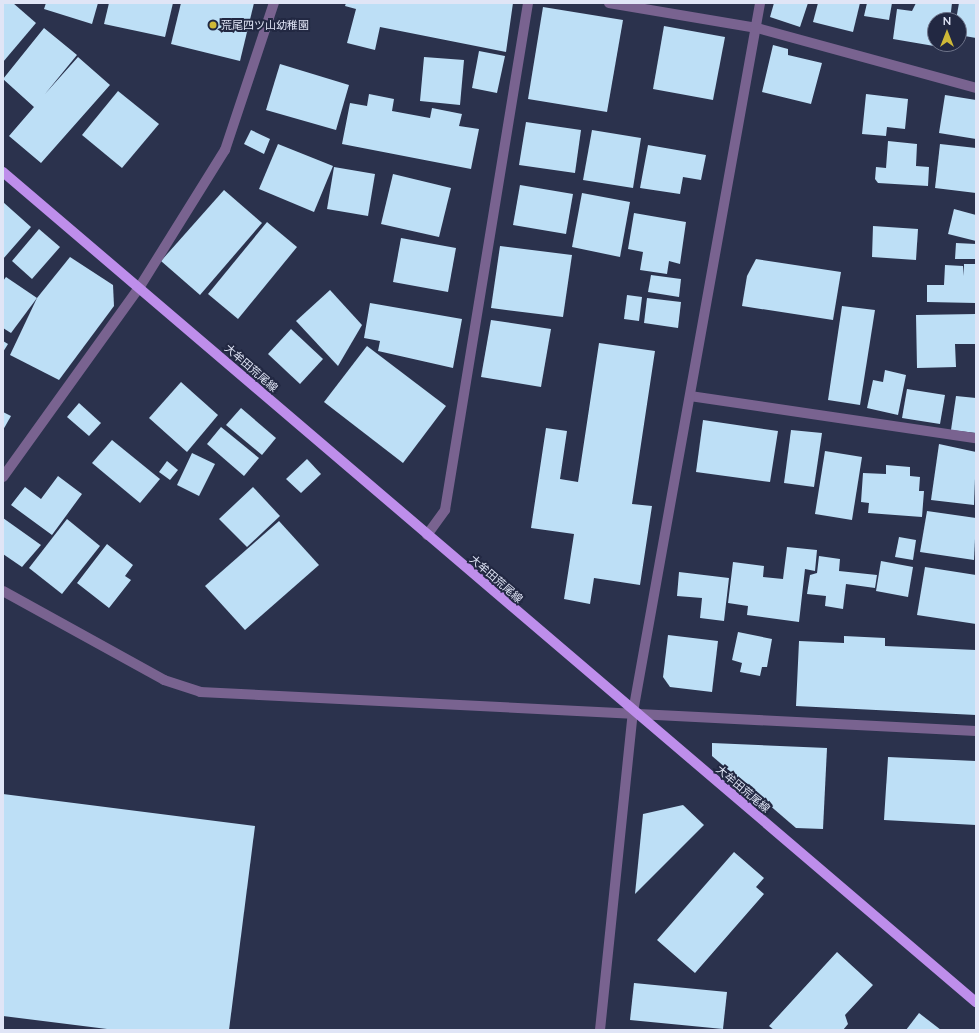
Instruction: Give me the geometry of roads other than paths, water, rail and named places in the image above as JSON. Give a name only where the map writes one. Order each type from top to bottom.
[{"type":"main road","name":"大牟田荒尾線","points":[[3,172],[633,712],[976,1002]]},
{"type":"street","points":[[3,477],[139,288],[225,150],[274,3]]},
{"type":"street","points":[[427,535],[445,510],[528,3]]},
{"type":"street","points":[[609,3],[757,28],[976,88]]},
{"type":"street","points":[[600,1030],[633,712],[757,28],[760,3]]},
{"type":"street","points":[[690,396],[976,438]]},
{"type":"street","points":[[3,591],[164,680],[200,692],[633,712],[976,731]]},
{"type":"place","name":"荒尾四ツ山幼稚園","points":[[213,25]]}]
